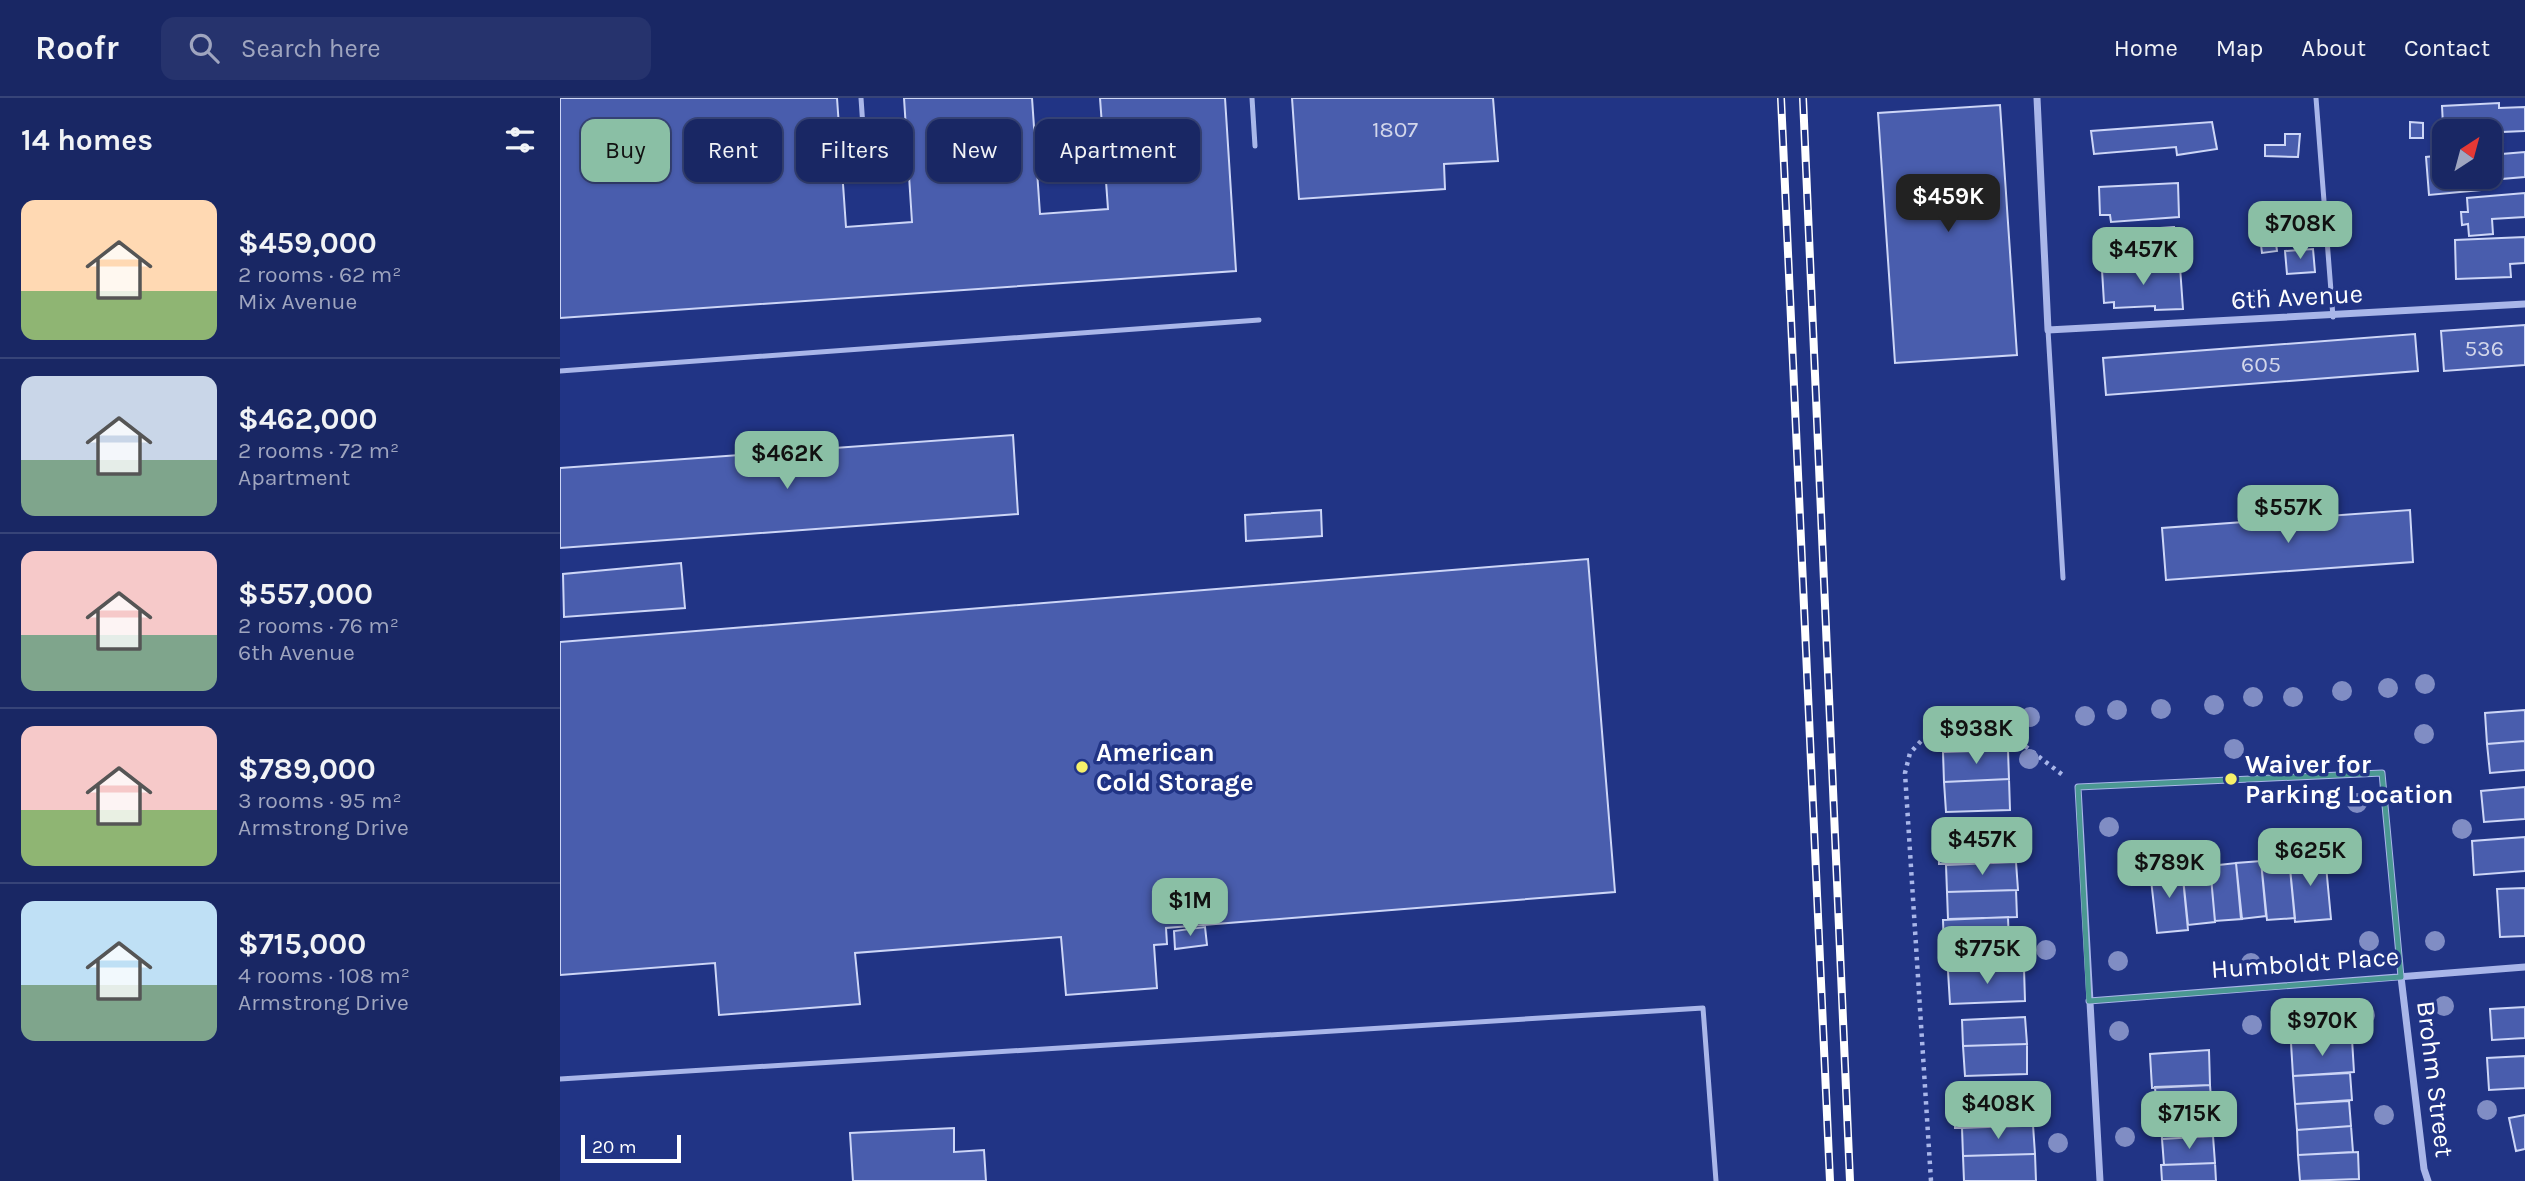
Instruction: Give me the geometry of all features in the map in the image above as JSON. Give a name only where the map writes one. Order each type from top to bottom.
[{"type":"street","points":[[2037,98],[2048,330]]},
{"type":"street","name":"6th Avenue","points":[[2048,330],[2333,317],[2525,304]]},
{"type":"street","name":"Brohm Street","points":[[2078,787],[2382,773],[2401,977],[2424,1169],[2428,1181]]},
{"type":"street","points":[[2078,787],[2100,1181]]},
{"type":"street","name":"Humboldt Place","points":[[2089,1001],[2525,967]]},
{"type":"lane","points":[[861,98],[862,119]]},
{"type":"lane","points":[[1252,98],[1255,146]]},
{"type":"lane","points":[[2316,98],[2333,317]]},
{"type":"lane","points":[[560,371],[1259,320]]},
{"type":"lane","points":[[2048,330],[2063,578]]},
{"type":"lane","points":[[560,1079],[1703,1007],[1716,1181]]},
{"type":"path","points":[[1931,1181],[1905,773],[1910,753],[1921,741],[1995,735],[2021,743],[2078,787]]},
{"type":"highlighted area","points":[[2382,773],[2401,977],[2089,1001],[2078,787]]},
{"type":"building","points":[[560,98],[837,98],[838,119],[796,119],[796,182],[843,182],[846,227],[912,222],[909,182],[913,182],[913,119],[905,119],[904,98],[1032,98],[1035,182],[1038,182],[1040,214],[1108,209],[1106,182],[1200,182],[1200,119],[1102,119],[1100,98],[1225,98],[1236,271],[560,318]]},
{"type":"building","points":[[1292,98],[1493,98],[1498,161],[1444,164],[1445,189],[1299,199]]},
{"type":"building","points":[[2499,103],[2499,108],[2525,107],[2525,131],[2502,132],[2502,119],[2443,119],[2442,106]]},
{"type":"building","points":[[2000,105],[2017,355],[1895,363],[1878,113]]},
{"type":"building","points":[[2212,122],[2217,149],[2177,155],[2176,147],[2094,154],[2091,131]]},
{"type":"building","points":[[2410,122],[2423,123],[2423,138],[2410,138]]},
{"type":"building","points":[[2285,134],[2300,134],[2298,157],[2265,156],[2265,145],[2285,145]]},
{"type":"building","points":[[2525,152],[2525,177],[2502,179],[2502,154]]},
{"type":"building","points":[[2432,156],[2432,189],[2491,189],[2429,195],[2426,157]]},
{"type":"building","points":[[2178,183],[2179,217],[2111,222],[2110,215],[2100,215],[2099,187]]},
{"type":"building","points":[[2525,193],[2525,217],[2492,219],[2493,234],[2469,236],[2468,224],[2462,225],[2461,212],[2468,212],[2467,198]]},
{"type":"building","points":[[2174,227],[2176,259],[2102,264],[2100,232]]},
{"type":"building","points":[[2275,236],[2277,251],[2262,253],[2260,237]]},
{"type":"building","points":[[2525,237],[2525,263],[2510,264],[2511,277],[2456,279],[2455,240]]},
{"type":"building","points":[[2313,249],[2315,272],[2287,274],[2285,251]]},
{"type":"building","points":[[2155,263],[2155,269],[2180,267],[2183,309],[2155,310],[2155,306],[2114,308],[2114,302],[2104,303],[2102,270]]},
{"type":"building","points":[[2265,290],[2266,301],[2253,302],[2252,291]]},
{"type":"building","points":[[2525,325],[2525,365],[2444,371],[2441,331]]},
{"type":"building","points":[[2415,334],[2418,371],[2106,395],[2103,358]]},
{"type":"building","points":[[1013,435],[1018,514],[560,548],[560,468]]},
{"type":"building","points":[[1321,510],[1322,536],[1246,541],[1245,515]]},
{"type":"building","points":[[2410,510],[2413,562],[2166,580],[2162,528]]},
{"type":"building","name":"American Cold Storage","points":[[1588,559],[1615,892],[1166,928],[1167,944],[1154,945],[1157,988],[1066,995],[1061,937],[855,953],[860,1004],[719,1015],[715,963],[560,975],[560,642]]},
{"type":"building","points":[[681,563],[685,608],[564,617],[563,574]]},
{"type":"building","points":[[2525,710],[2525,741],[2487,744],[2485,713]]},
{"type":"building","points":[[2525,741],[2525,770],[2490,773],[2487,744]]},
{"type":"building","points":[[2008,750],[2009,779],[1944,782],[1943,752]]},
{"type":"building","points":[[2009,779],[2010,810],[1946,812],[1944,782]]},
{"type":"building","points":[[2525,787],[2525,819],[2484,822],[2481,791]]},
{"type":"building","points":[[2004,831],[2006,862],[1939,864],[1938,834]]},
{"type":"building","points":[[2525,837],[2525,871],[2474,875],[2472,841]]},
{"type":"building","points":[[2325,855],[2331,919],[2295,922],[2289,858]]},
{"type":"building","points":[[2289,858],[2295,918],[2267,920],[2261,861]]},
{"type":"building","points":[[2261,861],[2266,916],[2241,919],[2236,863]]},
{"type":"building","points":[[2016,862],[2018,890],[1947,892],[1946,865]]},
{"type":"building","points":[[2236,863],[2242,919],[2215,921],[2210,866]]},
{"type":"building","points":[[2210,866],[2215,922],[2188,925],[2182,868]]},
{"type":"building","points":[[2182,868],[2188,930],[2157,933],[2150,871]]},
{"type":"building","points":[[2525,888],[2525,936],[2500,937],[2497,889]]},
{"type":"building","points":[[2016,890],[2017,917],[1948,919],[1947,892]]},
{"type":"building","points":[[2008,917],[2009,947],[1944,950],[1943,920]]},
{"type":"building","points":[[1205,927],[1207,945],[1175,949],[1174,931]]},
{"type":"building","points":[[2024,968],[2025,1001],[1950,1004],[1948,971]]},
{"type":"building","points":[[2525,1007],[2525,1038],[2492,1040],[2490,1009]]},
{"type":"building","points":[[2025,1017],[2027,1044],[1963,1046],[1962,1020]]},
{"type":"building","points":[[2352,1039],[2354,1072],[2293,1076],[2291,1043]]},
{"type":"building","points":[[2027,1044],[2027,1074],[1965,1076],[1963,1046]]},
{"type":"building","points":[[2209,1050],[2210,1085],[2152,1088],[2150,1054]]},
{"type":"building","points":[[2525,1056],[2525,1088],[2489,1090],[2487,1058]]},
{"type":"building","points":[[2350,1073],[2352,1100],[2295,1104],[2293,1076]]},
{"type":"building","points":[[2210,1085],[2212,1112],[2157,1115],[2155,1087]]},
{"type":"building","points":[[2020,1095],[2021,1126],[1955,1128],[1954,1097]]},
{"type":"building","points":[[2349,1101],[2351,1126],[2297,1130],[2295,1104]]},
{"type":"building","points":[[2212,1112],[2213,1136],[2162,1139],[2161,1115]]},
{"type":"building","points":[[2525,1115],[2525,1149],[2516,1151],[2509,1118]]},
{"type":"building","points":[[2033,1125],[2035,1154],[1963,1156],[1962,1128]]},
{"type":"building","points":[[2351,1126],[2353,1152],[2298,1155],[2297,1130]]},
{"type":"building","points":[[954,1128],[954,1152],[984,1150],[986,1181],[853,1181],[850,1133]]},
{"type":"building","points":[[2213,1136],[2215,1163],[2164,1165],[2162,1139]]},
{"type":"building","points":[[2358,1152],[2359,1179],[2300,1181],[2298,1155]]},
{"type":"building","points":[[2035,1154],[2036,1181],[1964,1181],[1963,1156]]},
{"type":"building","points":[[2215,1163],[2216,1181],[2162,1181],[2161,1165]]},
{"type":"railway","points":[[1781,98],[1830,1181]]},
{"type":"railway","points":[[1803,98],[1850,1181]]},
{"type":"place","name":"American Cold Storage","points":[[1082,767]]},
{"type":"place","name":"Waiver for Parking Location","points":[[2231,779]]}]
